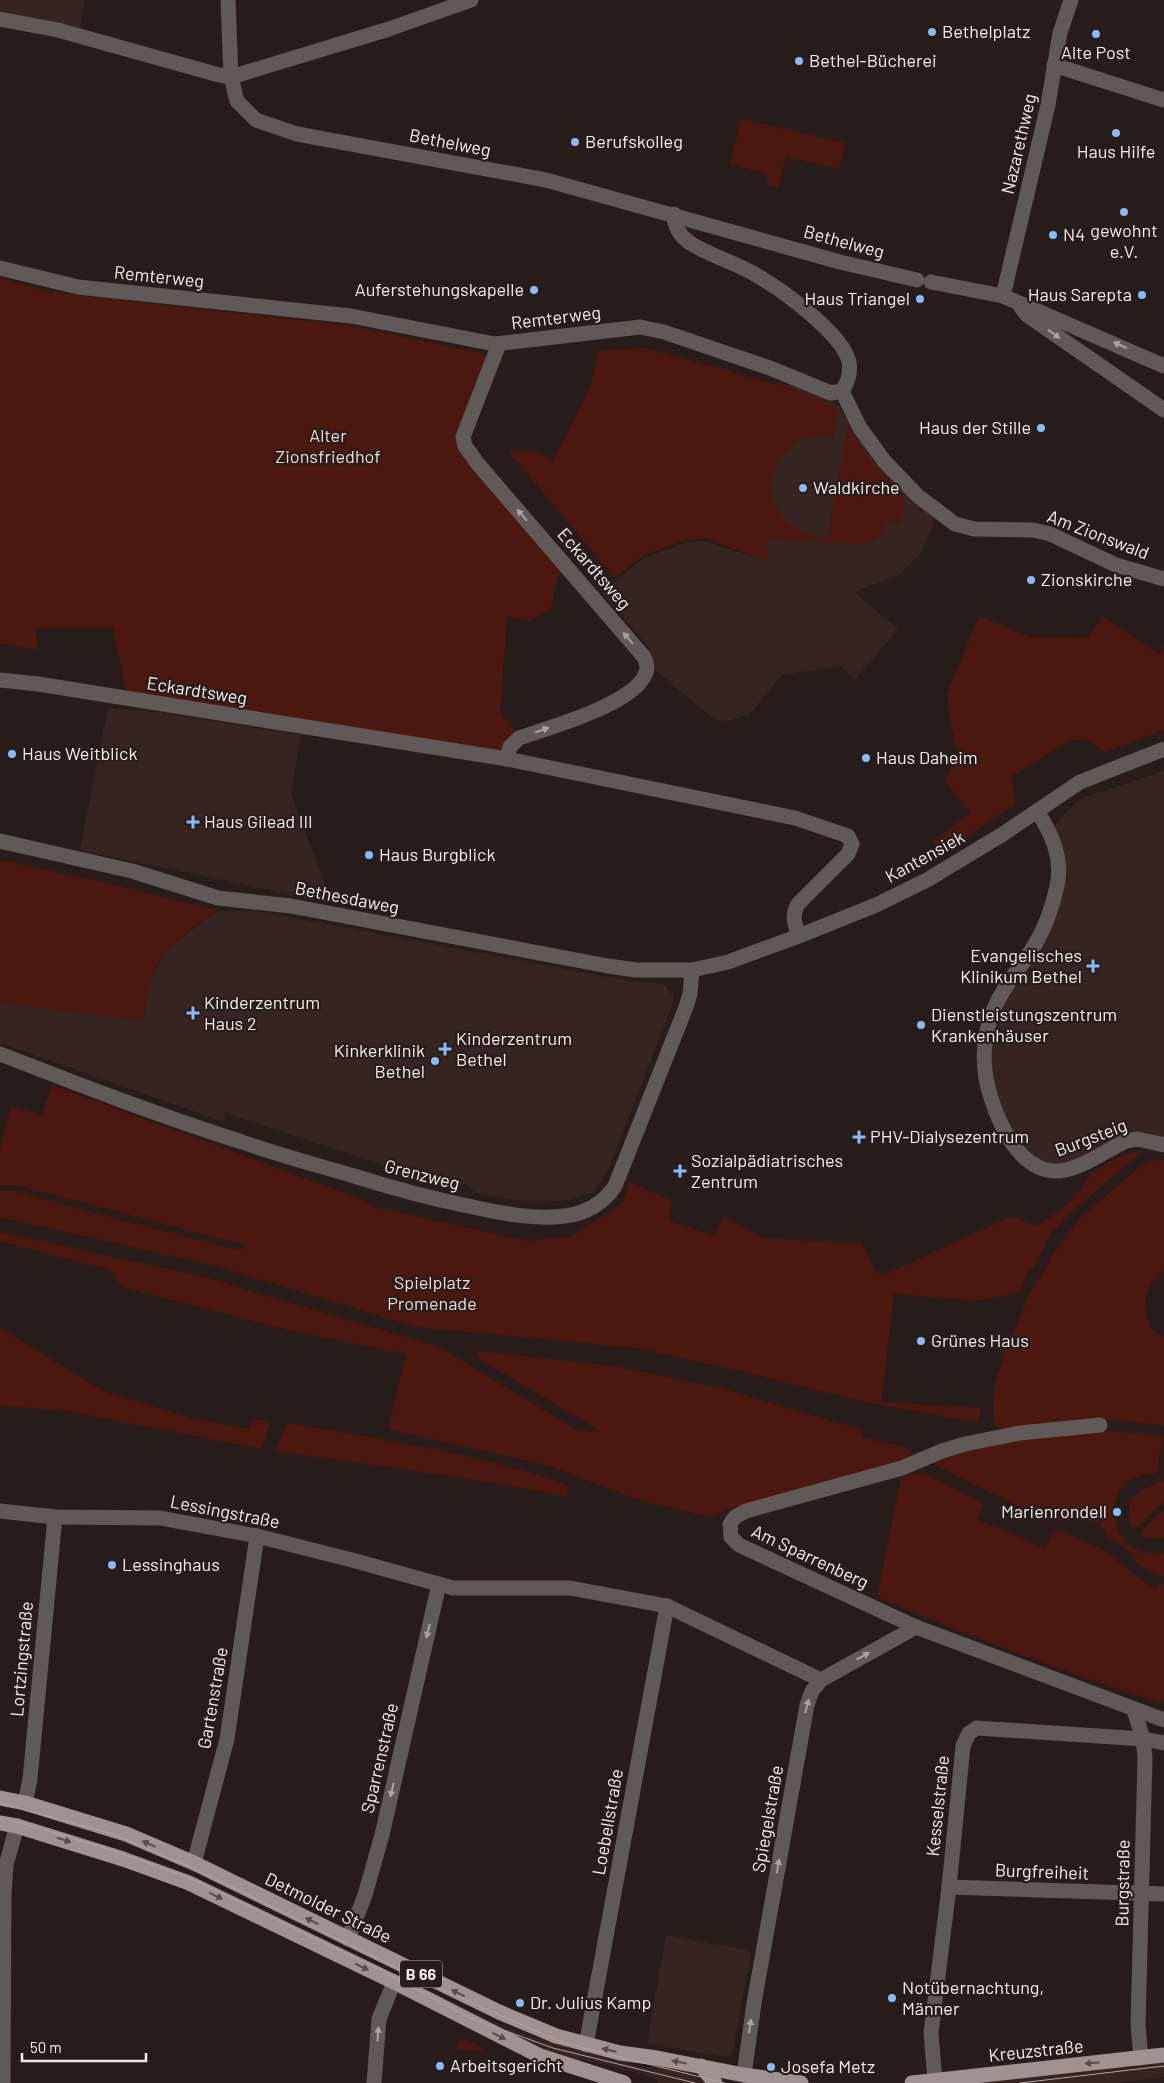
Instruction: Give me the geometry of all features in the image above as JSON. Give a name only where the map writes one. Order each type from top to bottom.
[{"type":"main road","name":"Detmolder Straße","points":[[0,1798],[25,1803],[126,1834],[194,1863],[532,2027],[586,2045],[620,2053],[700,2066],[743,2079]]},
{"type":"main road","points":[[17,1826],[25,1803]]},
{"type":"main road","name":"B 66","points":[[0,1823],[17,1826],[122,1859],[189,1883],[394,1982],[540,2056],[624,2083]]},
{"type":"main road","name":"Kreuzstraße","points":[[912,2083],[1164,2055]]},
{"type":"main road","points":[[700,2066],[715,2083]]},
{"type":"main road","points":[[728,2083],[743,2079]]},
{"type":"main road","name":"B 66","points":[[743,2079],[801,2083]]},
{"type":"street","name":"Bethelweg","points":[[228,0],[230,77],[237,101],[256,120],[297,134],[546,180],[674,214],[840,262],[1003,296],[1164,366]]},
{"type":"street","points":[[0,19],[58,30],[230,77],[389,29],[471,0]]},
{"type":"street","name":"Nazarethweg","points":[[1003,296],[1048,105],[1060,33],[1071,0]]},
{"type":"street","points":[[1054,65],[1164,100]]},
{"type":"street","points":[[674,214],[676,226],[690,242],[767,282],[797,303],[822,325],[842,349],[849,361],[850,372],[842,391]]},
{"type":"street","name":"Remterweg","points":[[0,268],[78,287],[351,316],[499,344],[640,327],[664,332],[770,368],[831,393],[842,391]]},
{"type":"street","points":[[1018,302],[1027,316],[1164,410]]},
{"type":"street","name":"Eckardtsweg","points":[[499,344],[464,437],[465,446],[478,464],[644,657],[647,668],[641,681],[624,696],[600,710],[519,738],[510,747],[507,759]]},
{"type":"street","name":"Am Zionswald","points":[[842,391],[860,428],[885,462],[918,496],[948,520],[964,528],[1033,530],[1041,532],[1073,543],[1092,555],[1116,565],[1164,579]]},
{"type":"street","name":"Eckardtsweg","points":[[0,680],[38,684],[507,759],[795,818],[848,836],[852,844],[848,854],[794,910],[793,918],[799,936]]},
{"type":"street","name":"Kantensiek","points":[[692,970],[728,962],[876,905],[927,880],[1038,811],[1080,782],[1164,749]]},
{"type":"street","name":"Burgsteig","points":[[1038,811],[1051,835],[1057,855],[1058,884],[1046,924],[1039,938],[1002,993],[988,1026],[984,1042],[984,1068],[987,1088],[994,1108],[1012,1142],[1021,1154],[1038,1168],[1046,1171],[1067,1170],[1126,1141],[1137,1139],[1164,1145]]},
{"type":"street","name":"Bethesdaweg","points":[[0,841],[132,871],[218,898],[291,906],[608,966],[636,970],[692,970]]},
{"type":"street","name":"Grenzweg","points":[[0,1054],[242,1143],[396,1189],[502,1213],[537,1217],[565,1216],[594,1207],[605,1200],[615,1186],[683,1015],[690,994],[692,970]]},
{"type":"street","name":"Am Sparrenberg","points":[[1100,1425],[1020,1433],[957,1446],[902,1468],[746,1511],[735,1517],[730,1524],[731,1537],[739,1545],[916,1627],[1164,1720]]},
{"type":"street","name":"Lessingstraße","points":[[0,1511],[55,1517],[160,1518],[257,1536],[453,1588],[570,1588],[667,1606],[820,1680]]},
{"type":"street","name":"Lortzingstraße","points":[[25,1803],[30,1779],[55,1517]]},
{"type":"street","name":"Gartenstraße","points":[[194,1863],[226,1739],[257,1536]]},
{"type":"street","name":"Sparrenstraße","points":[[348,1938],[365,1895],[382,1835],[439,1584]]},
{"type":"street","name":"Loebellstraße","points":[[586,2045],[667,1606]]},
{"type":"street","points":[[820,1680],[916,1627]]},
{"type":"street","name":"Spiegelstraße","points":[[743,2079],[754,2003],[807,1705],[812,1691],[820,1680]]},
{"type":"street","name":"Burgstraße","points":[[1134,1710],[1143,1739],[1145,1758],[1138,2025],[1141,2058]]},
{"type":"street","name":"Kesselstraße","points":[[935,2081],[931,2033],[949,1887],[963,1746],[969,1733],[977,1728],[1143,1739],[1164,1743]]},
{"type":"street","points":[[3,2083],[4,1894],[6,1865],[17,1826]]},
{"type":"street","name":"Burgfreiheit","points":[[949,1887],[1164,1894]]},
{"type":"street","points":[[374,2083],[378,2018],[394,1982]]},
{"type":"shaded area","points":[[0,0],[85,0],[80,28],[0,11]]},
{"type":"shaded area","points":[[789,384],[826,398],[839,406],[874,461],[935,519],[921,553],[899,575],[854,592],[898,629],[855,680],[841,666],[782,675],[749,715],[727,721],[714,719],[656,671],[650,649],[601,592],[644,558],[688,542],[704,541],[756,558],[739,497],[748,450]]},
{"type":"shaded area","name":"Haus Gilead III","points":[[108,708],[156,712],[301,735],[291,794],[330,897],[330,903],[80,850]]},
{"type":"shaded area","name":"Evangelisches Klinikum Bethel","points":[[1164,771],[1164,1140],[1157,1138],[1081,1164],[1038,1168],[1001,1121],[985,1042],[1053,904],[1050,830],[1079,799]]},
{"type":"shaded area","name":"Kinderzentrum Bethel","points":[[217,911],[256,911],[629,981],[664,984],[673,996],[673,1003],[609,1169],[593,1193],[562,1201],[529,1202],[476,1193],[465,1184],[392,1168],[225,1113],[224,1122],[0,1043],[0,1002],[144,1021],[148,989],[167,949]]},
{"type":"shaded area","points":[[666,1935],[751,1951],[733,2051],[730,2056],[724,2057],[647,2043]]},
{"type":"shaded area","points":[[389,1970],[485,2018],[516,2031],[563,2046],[647,2068],[660,2062],[683,2068],[705,2083],[657,2083],[658,2080],[645,2075],[581,2059],[579,2062],[559,2056]]},
{"type":"shaded area","points":[[1164,2062],[1164,2077],[1115,2083],[980,2083]]},
{"type":"green space","points":[[741,119],[845,143],[839,169],[786,157],[778,188],[766,185],[768,174],[730,164]]},
{"type":"green space","name":"Alter Zionsfriedhof","points":[[0,278],[46,291],[346,325],[483,353],[487,359],[456,440],[460,449],[562,571],[557,578],[551,609],[530,621],[507,616],[500,712],[518,736],[506,756],[127,694],[113,628],[36,628],[37,650],[0,643]]},
{"type":"green space","points":[[646,348],[790,388],[825,401],[838,410],[833,438],[816,436],[799,441],[778,461],[773,476],[772,491],[776,506],[784,519],[795,529],[810,536],[827,538],[848,425],[871,461],[899,489],[904,497],[899,525],[888,520],[882,532],[869,544],[767,539],[768,562],[706,538],[685,540],[644,555],[615,578],[508,451],[532,451],[553,460],[590,387],[599,350]]},
{"type":"green space","points":[[979,616],[1030,637],[1086,638],[1103,617],[1159,654],[1164,646],[1164,730],[1105,752],[1084,739],[1068,741],[1011,777],[1015,804],[940,854],[933,841],[970,813],[945,780],[958,754],[947,694]]},
{"type":"green space","points":[[0,860],[112,884],[217,911],[177,941],[161,958],[150,984],[144,1021],[0,1002]]},
{"type":"green space","name":"Spielplatz Promenade","points":[[52,1085],[358,1198],[375,1207],[527,1241],[572,1236],[621,1204],[630,1182],[672,1201],[669,1221],[714,1236],[723,1217],[763,1238],[862,1244],[876,1272],[884,1275],[1012,1216],[1036,1226],[1061,1210],[1081,1189],[1092,1172],[1118,1158],[1135,1151],[1142,1151],[1064,1219],[1051,1235],[1033,1267],[1028,1272],[1020,1292],[976,1301],[894,1294],[881,1402],[981,1408],[979,1423],[870,1403],[732,1369],[636,1348],[416,1327],[216,1266],[0,1217],[0,1191],[15,1191],[238,1250],[248,1246],[24,1187],[0,1185],[0,1149],[11,1106],[42,1115]]},
{"type":"green space","points":[[1158,1159],[1164,1160],[1164,1270],[1156,1277],[1147,1295],[1145,1314],[1155,1331],[1164,1338],[1164,1425],[1101,1420],[1006,1428],[996,1427],[993,1411],[995,1383],[1005,1351],[1029,1295],[1056,1250],[1079,1219],[1142,1165]]},
{"type":"green space","points":[[0,1232],[204,1277],[439,1347],[577,1430],[600,1431],[476,1357],[477,1351],[614,1366],[721,1388],[862,1430],[861,1437],[905,1447],[912,1456],[910,1459],[726,1510],[708,1517],[633,1498],[550,1466],[388,1429],[406,1354],[288,1330],[122,1287],[111,1270],[0,1241]]},
{"type":"green space","points":[[0,1328],[105,1392],[192,1418],[248,1429],[254,1419],[270,1422],[262,1449],[61,1410],[0,1406]]},
{"type":"green space","points":[[287,1423],[478,1459],[525,1471],[570,1486],[566,1496],[463,1478],[275,1451]]},
{"type":"green space","points":[[1100,1430],[1162,1436],[1157,1473],[1134,1478],[1120,1490],[1115,1503],[1115,1517],[1118,1530],[1136,1550],[1149,1554],[1164,1553],[1164,1578],[1140,1566],[1128,1551],[1105,1534],[1100,1523],[1085,1519],[1048,1520],[934,1465],[935,1461],[999,1442]]},
{"type":"green space","points":[[917,1473],[925,1474],[980,1501],[983,1505],[977,1519],[1046,1549],[1052,1533],[1059,1531],[1102,1549],[1155,1588],[1164,1582],[1164,1704],[1019,1654],[877,1597],[901,1478]]},
{"type":"green space","points":[[1156,1480],[1164,1481],[1164,1500],[1137,1528],[1133,1529],[1128,1518],[1130,1501],[1144,1488],[1155,1485]]},
{"type":"green space","points":[[1164,1509],[1164,1537],[1154,1539],[1141,1536],[1141,1532]]},
{"type":"green space","points":[[464,2039],[486,2050],[486,2052],[456,2050],[458,2041]]},
{"type":"tram line","points":[[0,1803],[113,1834],[193,1868],[438,1988],[554,2039],[725,2083]]},
{"type":"tram line","points":[[0,1818],[108,1849],[190,1878],[378,1969],[470,2018],[553,2048],[695,2083]]},
{"type":"tram line","points":[[1020,2083],[1164,2066]]},
{"type":"place","name":"Bethelplatz","points":[[932,32]]},
{"type":"place","name":"Alte Post","points":[[1096,34]]},
{"type":"place","name":"Bethel-Bücherei","points":[[799,61]]},
{"type":"place","name":"Haus Hilfe","points":[[1116,133]]},
{"type":"place","name":"Berufskolleg","points":[[575,142]]},
{"type":"place","name":"gewohnt e.V.","points":[[1124,212]]},
{"type":"place","name":"N4","points":[[1053,235]]},
{"type":"place","name":"Auferstehungskapelle","points":[[534,290]]},
{"type":"place","name":"Haus Sarepta","points":[[1142,295]]},
{"type":"place","name":"Haus Triangel","points":[[920,299]]},
{"type":"place","name":"Haus der Stille","points":[[1041,428]]},
{"type":"place","name":"Waldkirche","points":[[803,488]]},
{"type":"place","name":"Zionskirche","points":[[1031,580]]},
{"type":"place","name":"Haus Weitblick","points":[[12,754]]},
{"type":"place","name":"Haus Daheim","points":[[866,758]]},
{"type":"place","name":"Haus Gilead III","points":[[193,822]]},
{"type":"place","name":"Haus Burgblick","points":[[369,855]]},
{"type":"place","name":"Evangelisches Klinikum Bethel","points":[[1093,966]]},
{"type":"place","name":"Kinderzentrum Haus 2","points":[[193,1013]]},
{"type":"place","name":"Dienstleistungszentrum Krankenhäuser","points":[[921,1025]]},
{"type":"place","name":"Kinderzentrum Bethel","points":[[445,1049]]},
{"type":"place","name":"Kinkerklinik Bethel","points":[[435,1061]]},
{"type":"place","name":"PHV-Dialysezentrum","points":[[859,1137]]},
{"type":"place","name":"Sozialpädiatrisches Zentrum","points":[[680,1171]]},
{"type":"place","name":"Grünes Haus","points":[[921,1341]]},
{"type":"place","name":"Marienrondell","points":[[1117,1512]]},
{"type":"place","name":"Lessinghaus","points":[[112,1565]]},
{"type":"place","name":"Notübernachtung, Männer","points":[[892,1998]]},
{"type":"place","name":"Dr. Julius Kamp","points":[[520,2003]]},
{"type":"place","name":"Arbeitsgericht","points":[[440,2066]]},
{"type":"place","name":"Josefa Metz","points":[[771,2067]]}]
